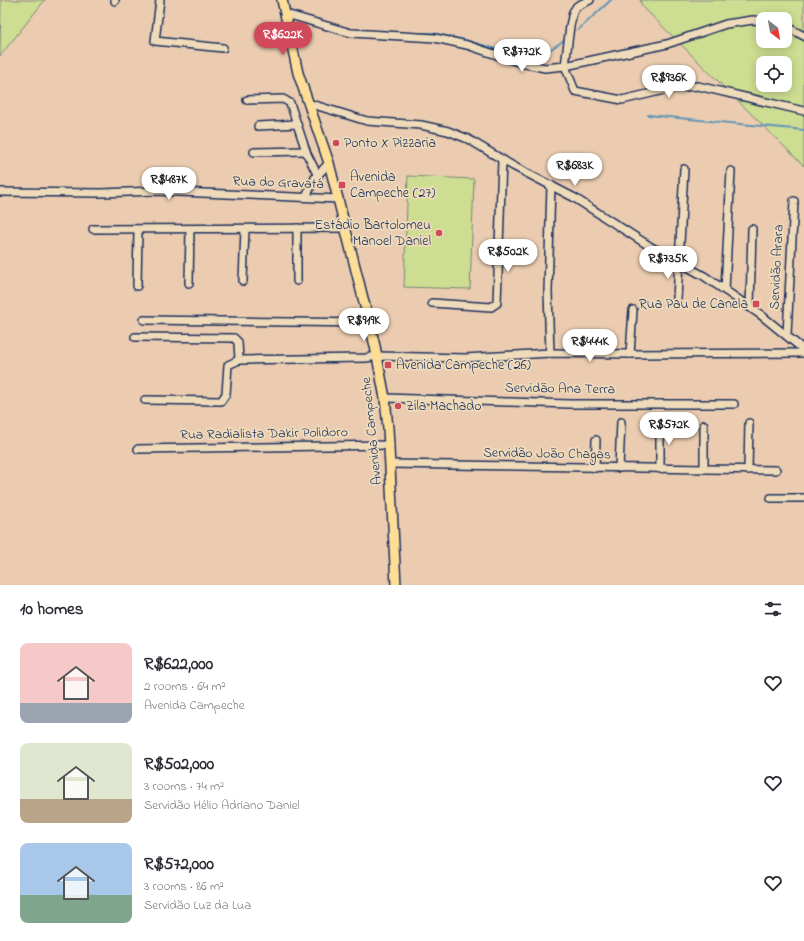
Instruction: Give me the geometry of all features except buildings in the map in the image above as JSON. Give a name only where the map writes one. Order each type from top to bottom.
[{"type":"main road","name":"Avenida Campeche","points":[[282,0],[294,60],[329,163],[339,198],[377,356],[385,398],[390,445],[396,585]]},
{"type":"street","points":[[160,0],[155,41],[223,48]]},
{"type":"street","points":[[590,0],[578,6],[573,12],[565,66],[574,91],[622,100],[673,88],[698,86],[804,111]]},
{"type":"street","points":[[286,14],[344,32],[435,38],[467,45],[531,66],[545,68],[565,66],[667,44],[726,24],[756,20]]},
{"type":"street","points":[[792,30],[804,36]]},
{"type":"street","points":[[247,100],[283,99],[290,103],[306,151],[318,176]]},
{"type":"street","points":[[308,103],[367,121],[421,125],[448,131],[468,139],[502,160],[586,204],[646,243],[725,290],[787,334],[804,352]]},
{"type":"street","points":[[258,126],[298,124]]},
{"type":"street","points":[[254,152],[306,151]]},
{"type":"street","points":[[432,303],[491,307],[497,303],[502,160]]},
{"type":"street","points":[[306,197],[318,176],[329,163]]},
{"type":"street","points":[[677,299],[684,169]]},
{"type":"street","points":[[725,290],[731,171]]},
{"type":"street","points":[[550,352],[548,292],[552,185]]},
{"type":"street","name":"Rua do Gravatá","points":[[0,192],[107,193],[156,191],[339,198]]},
{"type":"street","name":"Servidão Arara","points":[[787,334],[794,201]]},
{"type":"street","points":[[297,228],[297,281]]},
{"type":"street","points":[[93,229],[347,228]]},
{"type":"street","points":[[189,283],[190,229]]},
{"type":"street","points":[[243,281],[245,229]]},
{"type":"street","points":[[750,307],[752,229]]},
{"type":"street","points":[[137,286],[138,230]]},
{"type":"street","points":[[630,354],[633,310]]},
{"type":"street","points":[[144,320],[370,323]]},
{"type":"street","points":[[135,337],[234,338],[238,342],[239,360]]},
{"type":"street","points":[[145,400],[221,401],[226,394],[228,365],[239,360],[366,358],[377,356],[453,358],[550,352],[630,354],[804,352]]},
{"type":"street","name":"Servidão Ana Terra","points":[[385,398],[569,404],[734,404]]},
{"type":"street","points":[[619,468],[621,422]]},
{"type":"street","points":[[660,423],[660,469]]},
{"type":"street","points":[[748,470],[749,423]]},
{"type":"street","points":[[704,425],[704,469]]},
{"type":"street","points":[[595,468],[596,440]]},
{"type":"street","name":"Rua Radialista Dakir Polidoro","points":[[138,448],[390,445]]},
{"type":"street","name":"Servidão João Chagas","points":[[390,464],[776,470]]},
{"type":"street","points":[[771,498],[804,498]]},
{"type":"green space","points":[[1,0],[45,0],[0,56]]},
{"type":"green space","points":[[640,0],[804,0],[804,166],[642,6]]},
{"type":"green space","name":"Estádio Bartolomeu Manoel Daniel","points":[[408,176],[474,179],[470,289],[404,287]]},
{"type":"waterway","points":[[578,30],[611,0]]},
{"type":"waterway","points":[[413,33],[432,33],[465,40],[525,57],[539,57],[566,39]]},
{"type":"waterway","points":[[648,115],[804,130]]},
{"type":"place","name":"Ponto X Pizzaria","points":[[336,143]]},
{"type":"place","name":"Avenida Campeche (27)","points":[[342,185]]},
{"type":"place","name":"Estádio Bartolomeu Manoel Daniel","points":[[439,233]]},
{"type":"place","name":"Rua Pau de Canela","points":[[756,304]]},
{"type":"place","name":"Avenida Campeche (26)","points":[[388,365]]},
{"type":"place","name":"Zila Machado","points":[[398,406]]}]
